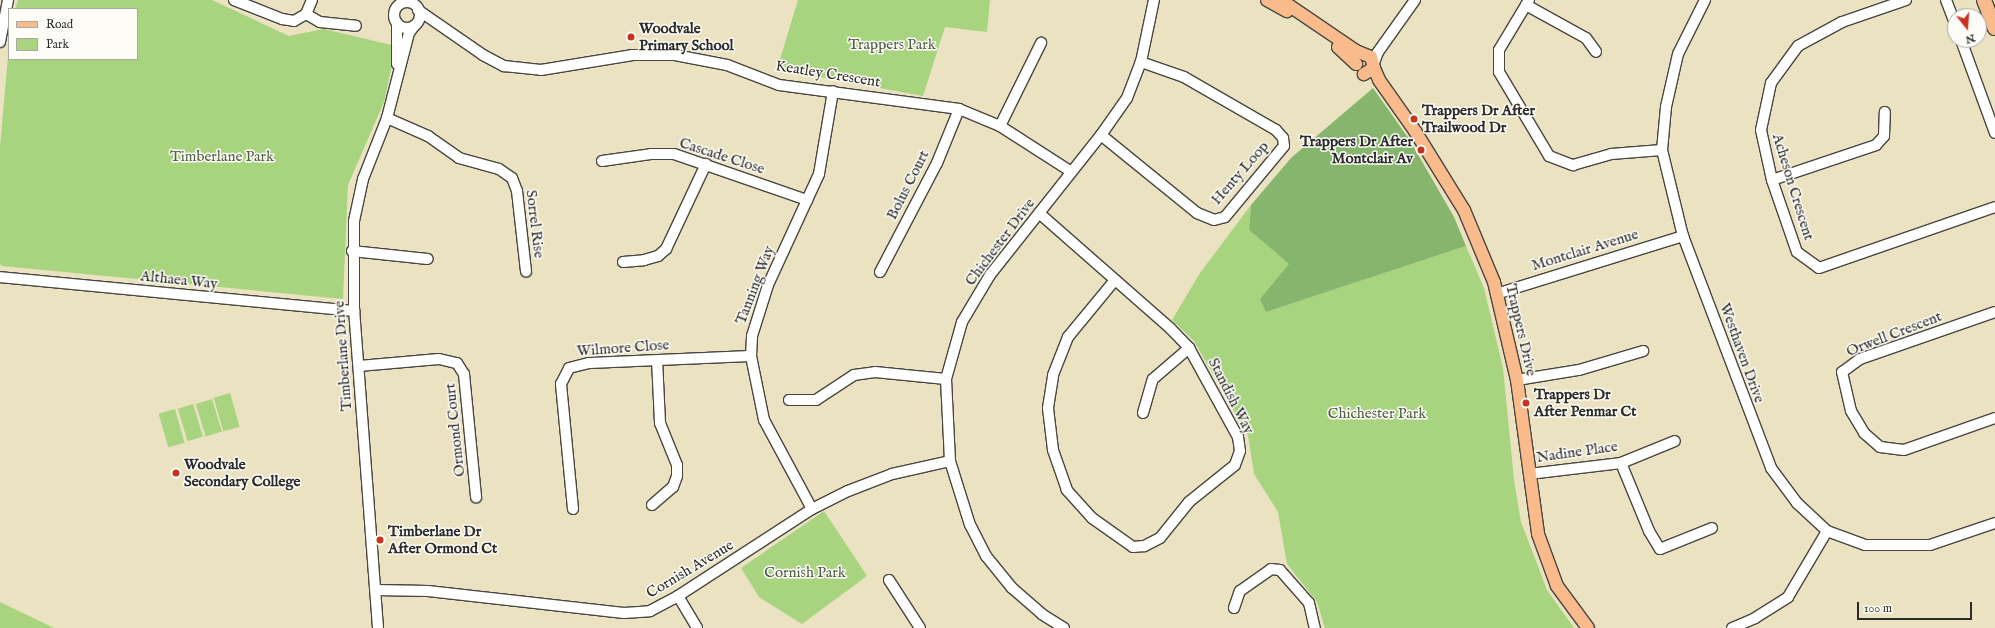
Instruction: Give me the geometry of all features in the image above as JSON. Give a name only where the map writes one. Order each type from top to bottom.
[{"type":"highway","points":[[1984,0],[1995,28]]},
{"type":"main road","name":"Trappers Drive","points":[[1267,0],[1368,62]]},
{"type":"main road","name":"Trappers Drive","points":[[1281,0],[1368,62],[1415,130],[1464,210],[1496,294],[1517,380],[1538,534],[1557,586],[1588,628]]},
{"type":"street","points":[[0,42],[2,0]]},
{"type":"street","points":[[2,11],[8,0]]},
{"type":"street","points":[[234,0],[290,20],[299,19],[306,14],[312,0]]},
{"type":"street","name":"Chichester Drive","points":[[1064,628],[1024,600],[986,556],[970,525],[950,461],[946,379],[962,322],[990,275],[1070,171],[1101,135],[1127,98],[1141,62],[1154,0]]},
{"type":"street","points":[[1368,62],[1415,0]]},
{"type":"street","name":"Acheson Crescent","points":[[1906,0],[1842,22],[1798,46],[1771,83],[1761,130],[1772,180],[1797,252],[1819,268],[1995,208]]},
{"type":"street","name":"Westhaven Drive","points":[[1702,1],[1678,54],[1666,108],[1662,150],[1683,236],[1771,468],[1797,503],[1827,531],[1865,545],[1930,545],[1995,522]]},
{"type":"street","points":[[415,24],[416,5],[405,2],[399,3],[394,16],[397,23],[407,28],[415,24],[438,22]]},
{"type":"street","points":[[1596,52],[1586,38],[1527,3],[1499,50],[1499,72],[1549,156],[1573,165],[1611,154],[1662,150]]},
{"type":"street","name":"Keatley Crescent","points":[[416,5],[494,62],[514,68],[540,70],[633,55],[675,55],[727,65],[779,85],[959,109],[1000,126],[1070,171]]},
{"type":"street","points":[[306,14],[320,22],[356,26]]},
{"type":"street","name":"Timberlane Drive","points":[[395,88],[398,55],[397,23]]},
{"type":"street","name":"Timberlane Drive","points":[[378,628],[354,311],[352,250],[357,198],[387,118],[409,33],[415,24]]},
{"type":"street","points":[[1000,126],[1041,43]]},
{"type":"street","points":[[1964,48],[1995,134]]},
{"type":"street","name":"Henty Loop","points":[[1101,135],[1197,213],[1214,220],[1224,217],[1284,146],[1283,138],[1270,126],[1184,77],[1141,62]]},
{"type":"street","name":"Tanning Way","points":[[812,509],[764,420],[751,356],[752,336],[768,285],[819,174],[833,91]]},
{"type":"street","name":"Bolus Court","points":[[880,272],[937,163],[959,109]]},
{"type":"street","points":[[1772,180],[1876,145],[1884,136],[1885,112]]},
{"type":"street","name":"Sorrel Rise","points":[[387,118],[428,136],[459,158],[499,169],[512,178],[517,191],[526,271]]},
{"type":"street","name":"Cascade Close","points":[[602,161],[651,154],[674,154],[807,200]]},
{"type":"street","points":[[623,262],[644,260],[658,256],[666,249],[706,164]]},
{"type":"street","name":"Standish Way","points":[[1039,213],[1170,328],[1189,348],[1238,437],[1240,452],[1235,465],[1189,502],[1160,538],[1144,546],[1133,547],[1092,518],[1067,490],[1053,450],[1048,408],[1053,375],[1068,337],[1115,280]]},
{"type":"street","name":"Montclair Avenue","points":[[1496,294],[1683,236]]},
{"type":"street","points":[[352,250],[428,259]]},
{"type":"street","name":"Althaea Way","points":[[0,277],[354,311]]},
{"type":"street","name":"Orwell Crescent","points":[[1995,312],[1860,359],[1842,372],[1851,411],[1864,433],[1880,447],[1904,450],[1995,418]]},
{"type":"street","points":[[1143,413],[1153,379],[1189,348]]},
{"type":"street","points":[[1517,380],[1579,370],[1643,351]]},
{"type":"street","name":"Wilmore Close","points":[[572,509],[561,384],[565,373],[570,368],[588,363],[751,356]]},
{"type":"street","name":"Ormond Court","points":[[359,366],[439,359],[457,363],[464,374],[476,497]]},
{"type":"street","points":[[652,505],[673,487],[677,476],[677,465],[660,423],[657,360]]},
{"type":"street","points":[[790,400],[816,400],[854,375],[875,372],[946,379]]},
{"type":"street","name":"Nadine Place","points":[[1529,474],[1621,463],[1675,441]]},
{"type":"street","name":"Cornish Avenue","points":[[376,590],[428,591],[624,613],[650,611],[678,596],[812,509],[848,491],[892,474],[950,461]]},
{"type":"street","points":[[1621,463],[1649,531],[1660,549],[1712,528]]},
{"type":"street","points":[[1732,628],[1755,618],[1788,597],[1827,531]]},
{"type":"street","points":[[1234,608],[1240,591],[1271,569],[1280,570],[1309,603],[1315,628]]},
{"type":"street","points":[[889,580],[920,628]]},
{"type":"street","points":[[678,596],[697,628]]},
{"type":"green space","name":"Timberlane Park","points":[[18,0],[212,0],[289,36],[324,29],[396,46],[384,102],[348,185],[343,299],[2,266],[0,264],[0,147],[8,55],[8,60],[138,60],[138,8],[15,8]]},
{"type":"green space","name":"Trappers Park","points":[[798,0],[990,0],[987,32],[945,27],[923,96],[777,69]]},
{"type":"green space","points":[[1373,88],[1409,139],[1454,217],[1466,246],[1266,312],[1260,299],[1289,264],[1249,230],[1251,205],[1291,158]]},
{"type":"green space","name":"Chichester Park","points":[[1251,205],[1249,230],[1289,264],[1266,312],[1466,246],[1484,288],[1503,368],[1514,480],[1521,522],[1547,590],[1574,628],[1325,628],[1317,602],[1287,564],[1278,512],[1254,474],[1248,435],[1194,341],[1172,320],[1200,273]]},
{"type":"green space","points":[[230,393],[240,427],[223,431],[214,398]]},
{"type":"green space","points":[[212,399],[222,432],[206,436],[196,404]]},
{"type":"green space","points":[[193,404],[203,437],[188,441],[178,409]]},
{"type":"green space","points":[[175,409],[185,443],[168,447],[159,414]]},
{"type":"green space","name":"Cornish Park","points":[[824,511],[867,576],[802,624],[759,597],[741,568]]},
{"type":"green space","points":[[0,602],[54,628],[0,628]]},
{"type":"place","name":"Woodvale Primary School","points":[[631,37]]},
{"type":"place","name":"Trappers Dr After Trailwood Dr","points":[[1414,119]]},
{"type":"place","name":"Trappers Dr After Montclair Av","points":[[1421,150]]},
{"type":"place","name":"Trappers Dr After Penmar Ct","points":[[1526,403]]},
{"type":"place","name":"Woodvale Secondary College","points":[[176,473]]},
{"type":"place","name":"Timberlane Dr After Ormond Ct","points":[[380,540]]}]
